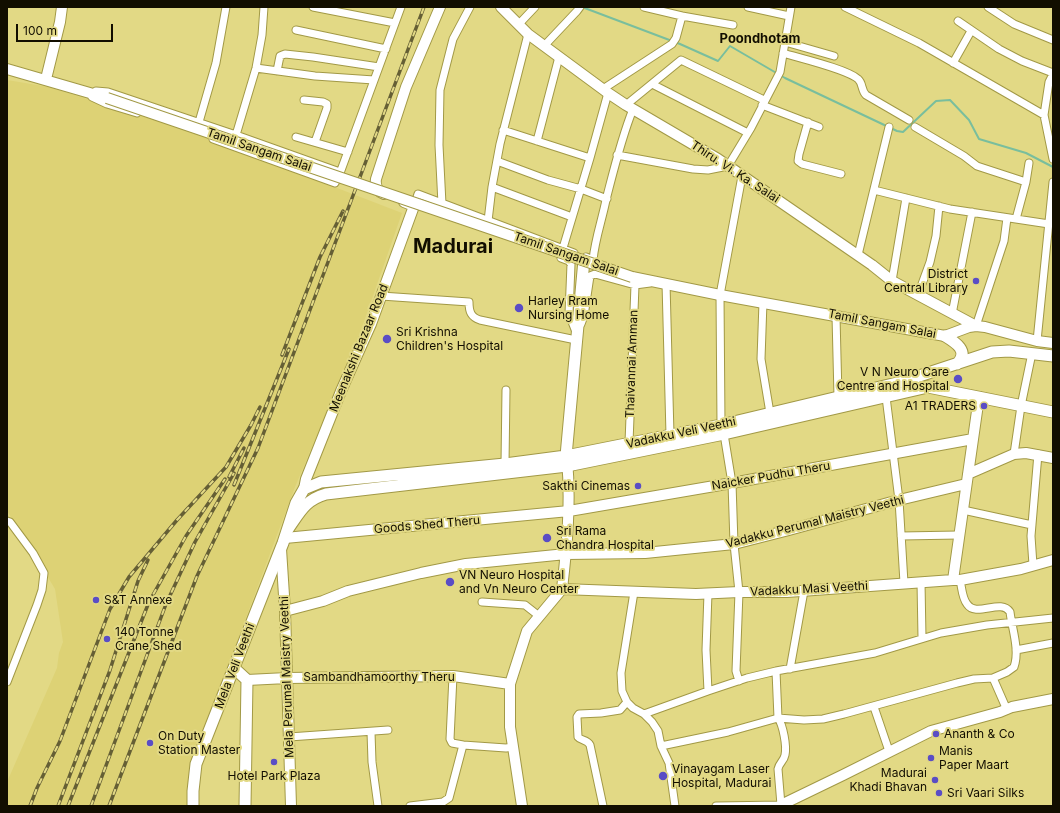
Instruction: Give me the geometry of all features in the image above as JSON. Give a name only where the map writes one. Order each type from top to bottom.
[{"type":"main road","points":[[567,461],[578,315],[588,260]]},
{"type":"main road","points":[[945,336],[957,344],[962,352],[961,360],[957,364]]},
{"type":"main road","name":"Vadakku Veli Veethi","points":[[304,489],[322,482],[505,464],[567,461],[629,443],[670,435],[723,429],[770,413],[901,382],[992,352],[1009,351],[1053,356]]},
{"type":"main road","points":[[930,373],[927,379],[928,387],[1053,412]]},
{"type":"main road","name":"Vadakku Veli Veethi","points":[[326,494],[567,461],[886,397],[928,387]]},
{"type":"main road","points":[[304,489],[326,494]]},
{"type":"main road","name":"Mela Veli Veethi","points":[[193,806],[196,764],[285,539],[296,503],[304,489]]},
{"type":"main road","name":"Mela Veli Veethi","points":[[285,539],[304,506],[310,500],[326,494]]},
{"type":"main road","points":[[234,668],[247,680],[245,806]]},
{"type":"street","points":[[46,79],[60,22],[62,7]]},
{"type":"street","points":[[199,122],[216,63],[226,7]]},
{"type":"street","points":[[236,135],[256,68],[262,35],[264,7]]},
{"type":"street","points":[[313,7],[395,23]]},
{"type":"street","points":[[73,89],[107,104],[155,118],[335,183],[348,152],[401,7]]},
{"type":"street","points":[[440,7],[406,87],[376,179],[377,188],[380,192],[414,206],[569,261],[572,264],[569,314],[576,337]]},
{"type":"street","points":[[442,204],[438,145],[440,90],[453,39],[470,7]]},
{"type":"street","name":"Thiru. Vi. Ka. Salai","points":[[501,7],[528,34],[629,107],[728,166],[858,255],[892,281],[976,326]]},
{"type":"street","points":[[518,25],[535,7]]},
{"type":"street","points":[[644,7],[682,16],[733,25]]},
{"type":"street","points":[[748,7],[789,16]]},
{"type":"street","points":[[617,156],[693,169],[708,170],[728,166],[748,133],[778,75],[791,7]]},
{"type":"street","points":[[845,7],[919,43],[1044,115]]},
{"type":"street","points":[[988,7],[1014,24],[1053,40]]},
{"type":"street","points":[[544,46],[576,8]]},
{"type":"street","points":[[563,248],[590,158],[606,91],[674,41],[682,16]]},
{"type":"street","points":[[958,21],[999,50],[1053,73],[1051,90],[1044,115],[1053,160]]},
{"type":"street","points":[[296,30],[386,49]]},
{"type":"street","points":[[953,63],[971,31]]},
{"type":"street","points":[[488,221],[492,187],[503,130],[528,34]]},
{"type":"street","points":[[785,42],[834,56]]},
{"type":"street","points":[[783,53],[850,74],[860,81],[866,95],[909,120]]},
{"type":"street","points":[[277,72],[280,56],[286,54],[379,67]]},
{"type":"street","points":[[537,141],[559,57]]},
{"type":"street","points":[[414,206],[418,194],[563,248],[588,260],[595,244],[607,199],[608,186],[623,135],[629,107],[652,84],[681,60],[763,103],[819,127]]},
{"type":"street","points":[[256,68],[315,76],[374,80]]},
{"type":"street","name":"Tamil Sangam Salai","points":[[7,69],[46,79],[73,89],[107,98],[588,260],[634,281],[661,282],[720,295],[945,336]]},
{"type":"street","points":[[652,84],[748,133]]},
{"type":"street","points":[[73,89],[108,92],[199,122],[340,172]]},
{"type":"street","points":[[304,100],[324,102],[327,104],[327,108],[314,142]]},
{"type":"street","points":[[808,122],[798,154],[798,161],[802,164],[841,174]]},
{"type":"street","points":[[1046,126],[1053,128]]},
{"type":"street","points":[[858,255],[889,127]]},
{"type":"street","points":[[915,127],[964,156],[976,166],[1026,182]]},
{"type":"street","points":[[503,130],[590,158]]},
{"type":"street","points":[[296,137],[348,152]]},
{"type":"street","points":[[497,161],[548,180],[581,189],[607,199]]},
{"type":"street","points":[[1016,219],[1026,182],[1029,163]]},
{"type":"street","points":[[739,681],[736,671],[739,592],[734,544],[732,483],[723,429],[720,295],[742,176]]},
{"type":"street","points":[[1037,341],[1053,182]]},
{"type":"street","points":[[492,187],[572,217]]},
{"type":"street","points":[[874,190],[939,206],[1049,224]]},
{"type":"street","points":[[892,281],[906,198]]},
{"type":"street","name":"Meenakshi Bazaar Road","points":[[304,489],[306,478],[341,391],[371,324],[414,206]]},
{"type":"street","points":[[918,296],[933,249],[939,206]]},
{"type":"street","points":[[952,314],[972,212]]},
{"type":"street","points":[[976,326],[1004,241],[1007,218]]},
{"type":"street","points":[[576,337],[584,316],[590,276],[595,274],[634,281]]},
{"type":"street","name":"Thaivannai Amman","points":[[629,443],[634,281]]},
{"type":"street","points":[[661,282],[670,435]]},
{"type":"street","points":[[381,296],[469,302],[469,312],[472,316],[480,320],[576,337]]},
{"type":"street","points":[[763,302],[761,359],[770,413]]},
{"type":"street","points":[[836,316],[838,397]]},
{"type":"street","points":[[945,336],[976,326],[1037,341],[1053,343]]},
{"type":"street","points":[[1014,454],[1021,406],[1032,353]]},
{"type":"street","points":[[505,464],[506,390]]},
{"type":"street","points":[[886,397],[899,500],[904,583]]},
{"type":"street","points":[[661,746],[728,732],[778,718],[804,720],[823,719],[874,707],[957,683],[974,679],[993,678],[1014,667],[1016,650],[1010,612],[1006,608],[979,609],[968,606],[956,580],[959,535],[979,397]]},
{"type":"street","name":"Naicker Pudhu Theru","points":[[569,511],[973,439]]},
{"type":"street","points":[[968,474],[1014,454],[1038,454],[1053,458]]},
{"type":"street","points":[[1033,565],[1031,536],[1038,454]]},
{"type":"street","points":[[522,806],[510,727],[510,684],[527,631],[562,589],[569,511],[567,461]]},
{"type":"street","name":"Vadakku Perumal Maistry Veethi","points":[[284,611],[324,601],[348,592],[421,573],[466,564],[566,554],[645,553],[734,544],[899,500],[966,484]]},
{"type":"street","points":[[963,510],[1032,525]]},
{"type":"street","name":"Goods Shed Theru","points":[[285,539],[569,511]]},
{"type":"street","points":[[7,521],[10,522],[33,553],[44,573],[42,590],[37,605],[7,682]]},
{"type":"street","points":[[901,536],[959,535]]},
{"type":"street","name":"Mela Perumal Maistry Veethi","points":[[285,539],[284,611],[291,806]]},
{"type":"street","name":"Vadakku Masi Veethi","points":[[562,589],[708,594],[804,591],[956,580],[1021,569],[1053,560]]},
{"type":"street","points":[[921,582],[922,638]]},
{"type":"street","points":[[790,669],[804,591]]},
{"type":"street","points":[[634,592],[621,673],[622,691],[627,702],[633,708],[644,714],[658,731],[661,746],[669,763],[675,806]]},
{"type":"street","points":[[708,594],[706,650],[708,691]]},
{"type":"street","points":[[482,602],[525,605],[539,616]]},
{"type":"street","points":[[644,714],[708,691],[776,671],[875,653],[922,638],[967,628],[1053,618]]},
{"type":"street","points":[[1016,650],[1053,643]]},
{"type":"street","points":[[776,671],[778,718],[781,722],[786,747],[785,756],[779,764],[778,769],[781,805]]},
{"type":"street","points":[[453,676],[450,739],[452,743],[506,748],[513,747]]},
{"type":"street","name":"Sambandhamoorthy Theru","points":[[247,680],[287,678],[453,676],[510,684]]},
{"type":"street","points":[[993,678],[1006,710]]},
{"type":"street","points":[[716,806],[781,805],[931,731],[1012,707],[1053,699]]},
{"type":"street","points":[[603,806],[589,742],[578,737],[576,717],[579,714],[620,710],[627,702]]},
{"type":"street","points":[[874,707],[889,751]]},
{"type":"street","points":[[289,737],[388,730]]},
{"type":"street","points":[[371,732],[372,762],[378,806]]},
{"type":"street","points":[[410,806],[443,802],[449,798],[463,744]]},
{"type":"shaded area","points":[[7,80],[49,87],[189,131],[402,213],[359,336],[295,487],[238,639],[195,767],[191,806],[7,806],[7,782],[57,668],[59,653],[63,642],[55,589],[7,511]]},
{"type":"waterway","points":[[582,7],[680,44],[718,61],[730,46],[785,78],[897,131],[903,132],[936,101],[950,100],[969,120],[979,139],[1026,153],[1053,167]]},
{"type":"railway","points":[[109,806],[197,576],[258,448],[424,7]]},
{"type":"railway","points":[[282,355],[320,257],[343,211]]},
{"type":"railway","points":[[234,485],[289,349]]},
{"type":"railway","points":[[30,806],[60,741],[110,609],[129,577],[177,520],[226,467],[260,407]]},
{"type":"railway","points":[[229,477],[244,448]]},
{"type":"railway","points":[[91,806],[166,604],[195,542],[234,473]]},
{"type":"railway","points":[[68,806],[149,602],[186,536],[225,479]]},
{"type":"railway","points":[[58,806],[110,670],[138,581],[148,560]]},
{"type":"place","name":"District Central Library","points":[[976,281]]},
{"type":"place","name":"Harley Rram Nursing Home","points":[[519,308]]},
{"type":"place","name":"Sri Krishna Children's Hospital","points":[[387,339]]},
{"type":"place","name":"V N Neuro Care Centre and Hospital","points":[[958,379]]},
{"type":"place","name":"A1 TRADERS","points":[[984,406]]},
{"type":"place","name":"Sakthi Cinemas","points":[[638,486]]},
{"type":"place","name":"Sri Rama Chandra Hospital","points":[[547,538]]},
{"type":"place","name":"VN Neuro Hospital and Vn Neuro Center","points":[[450,582]]},
{"type":"place","name":"S&T Annexe","points":[[96,600]]},
{"type":"place","name":"140 Tonne Crane Shed","points":[[107,639]]},
{"type":"place","name":"Ananth & Co","points":[[936,734]]},
{"type":"place","name":"On Duty Station Master","points":[[150,743]]},
{"type":"place","name":"Manis Paper Maart","points":[[931,758]]},
{"type":"place","name":"Hotel Park Plaza","points":[[274,762]]},
{"type":"place","name":"Vinayagam Laser Hospital, Madurai","points":[[663,776]]},
{"type":"place","name":"Madurai Khadi Bhavan","points":[[935,780]]},
{"type":"place","name":"Sri Vaari Silks","points":[[939,793]]},
{"type":"district","name":"Poondhotam","points":[[760,39]]},
{"type":"district","name":"Madurai","points":[[453,247]]}]
